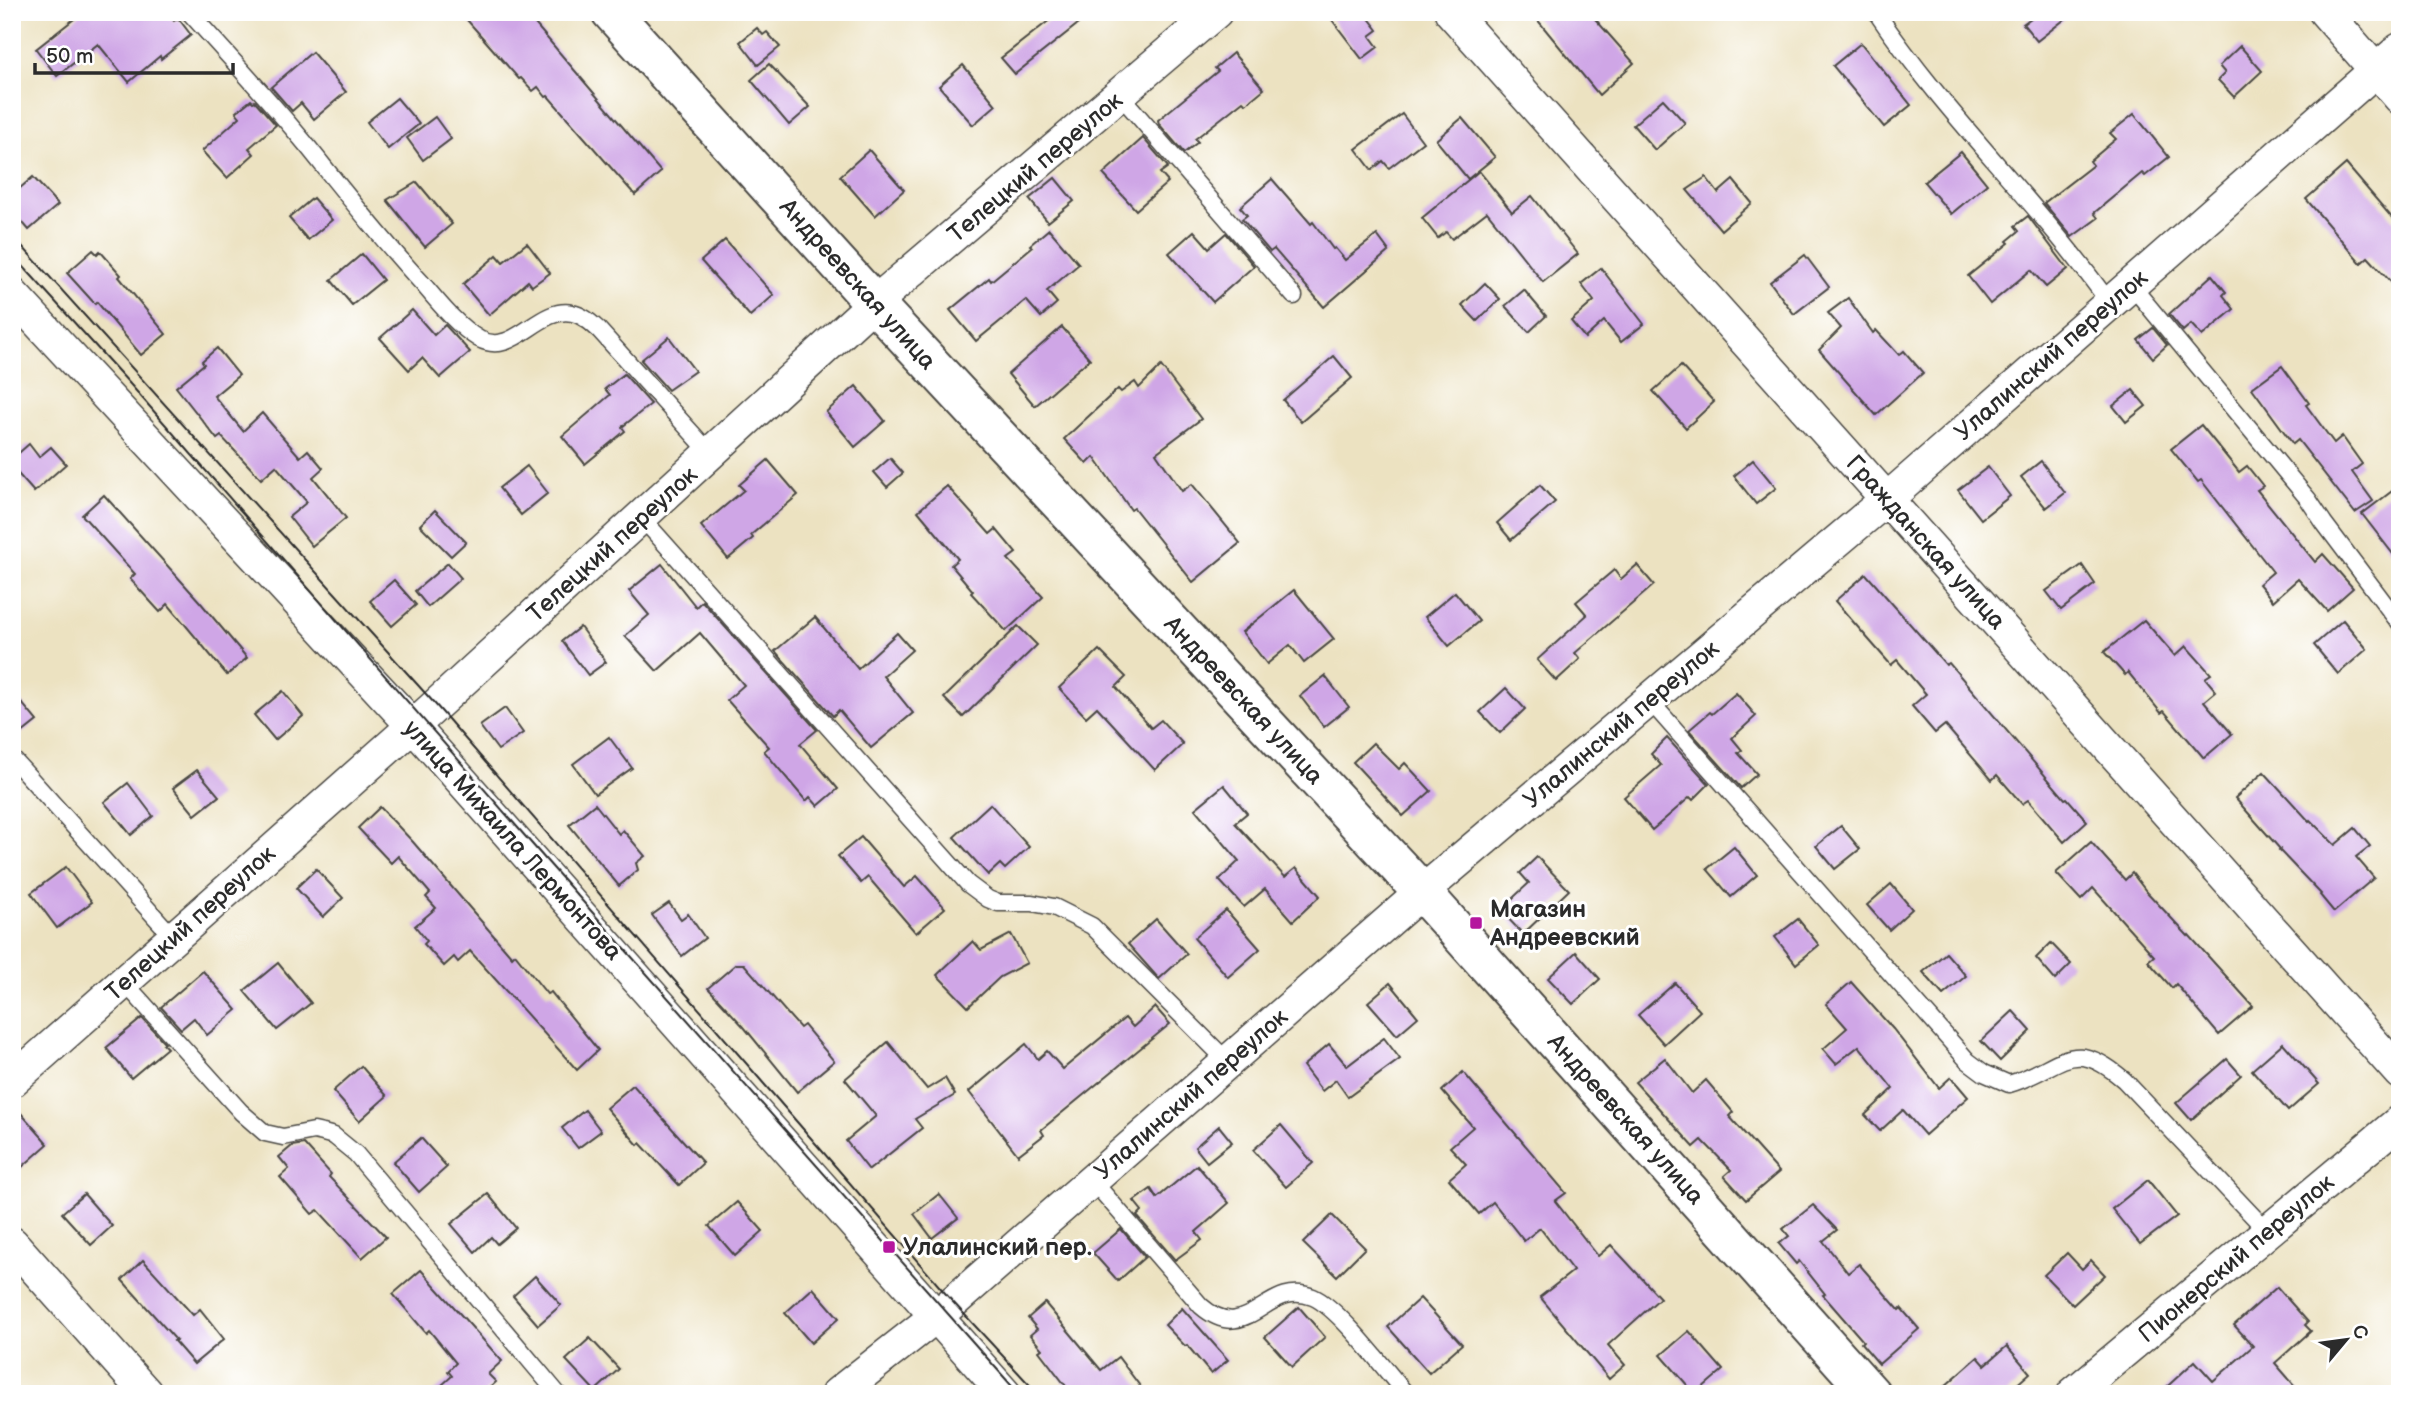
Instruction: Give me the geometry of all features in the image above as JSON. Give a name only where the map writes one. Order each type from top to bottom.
[{"type":"street","name":"Андреевская улица","points":[[611,12],[874,303],[1422,892],[1871,1394]]},
{"type":"street","name":"Телецкий переулок","points":[[12,1081],[413,726],[874,303],[1216,12]]},
{"type":"street","name":"Гражданская улица","points":[[1451,12],[2400,1073]]},
{"type":"street","points":[[2325,12],[2400,98]]},
{"type":"street","name":"Улалинский переулок","points":[[837,1394],[936,1316],[1422,892],[1887,499],[2400,48]]},
{"type":"street","name":"улица Михаила Лермонтова","points":[[12,294],[413,726],[1005,1394]]},
{"type":"street","name":"Пионерский переулок","points":[[2073,1394],[2400,1121]]},
{"type":"street","points":[[12,1243],[146,1394]]},
{"type":"lane","points":[[189,12],[278,112],[404,264],[466,329],[479,338],[497,343],[516,337],[552,315],[574,313],[584,318],[599,330],[711,454]]},
{"type":"lane","points":[[1876,12],[1901,50],[2059,235],[2120,294],[2300,489],[2400,624]]},
{"type":"lane","points":[[1120,94],[1294,296]]},
{"type":"lane","points":[[641,517],[968,884],[998,903],[1032,903],[1054,907],[1092,926],[1228,1062]]},
{"type":"lane","points":[[1649,700],[1968,1061],[1984,1073],[2008,1084],[2019,1081],[2053,1062],[2069,1058],[2085,1056],[2106,1064],[2268,1232]]},
{"type":"lane","points":[[12,758],[174,938]]},
{"type":"lane","points":[[124,982],[241,1112],[265,1133],[283,1137],[314,1131],[323,1133],[334,1136],[356,1154],[558,1394]]},
{"type":"lane","points":[[1092,1180],[1201,1306],[1213,1316],[1230,1321],[1242,1319],[1286,1294],[1300,1293],[1315,1297],[1345,1322],[1406,1394]]},
{"type":"building","points":[[83,12],[166,12],[174,21],[178,18],[191,35],[129,82],[98,44],[57,76],[36,49]]},
{"type":"building","points":[[460,12],[525,12],[661,172],[635,195],[548,96],[538,87],[533,91],[519,79]]},
{"type":"building","points":[[1060,12],[1093,12],[1015,74],[1001,58]]},
{"type":"building","points":[[1326,12],[1364,12],[1378,30],[1370,36],[1378,47],[1362,59]]},
{"type":"building","points":[[1531,12],[1589,12],[1634,63],[1599,95]]},
{"type":"building","points":[[2039,12],[2074,12],[2037,41],[2023,24]]},
{"type":"building","points":[[757,28],[763,35],[767,32],[780,47],[758,65],[740,42]]},
{"type":"building","points":[[1861,43],[1911,105],[1884,127],[1833,66]]},
{"type":"building","points":[[2240,46],[2262,71],[2234,97],[2218,80],[2225,73],[2219,66]]},
{"type":"building","points":[[312,52],[346,92],[314,119],[301,103],[292,111],[271,87]]},
{"type":"building","points":[[1233,53],[1264,89],[1246,104],[1243,101],[1195,139],[1198,142],[1184,153],[1158,120],[1218,71],[1215,68]]},
{"type":"building","points":[[769,64],[810,107],[789,125],[751,80]]},
{"type":"building","points":[[963,65],[996,105],[973,125],[939,86]]},
{"type":"building","points":[[397,98],[419,124],[388,149],[367,122]]},
{"type":"building","points":[[1663,99],[1685,123],[1655,150],[1633,125]]},
{"type":"building","points":[[251,100],[255,101],[276,125],[249,148],[254,154],[227,178],[202,151],[240,117],[236,112]]},
{"type":"building","points":[[1402,114],[1423,142],[1389,168],[1383,161],[1372,170],[1356,149]]},
{"type":"building","points":[[2134,114],[2169,157],[2145,176],[2142,173],[2094,213],[2098,218],[2072,237],[2044,203],[2093,165],[2090,161],[2116,139],[2110,133]]},
{"type":"building","points":[[435,117],[451,139],[423,160],[407,138]]},
{"type":"building","points":[[1462,118],[1495,157],[1468,179],[1436,140]]},
{"type":"building","points":[[1143,138],[1168,167],[1160,173],[1168,182],[1136,210],[1103,174]]},
{"type":"building","points":[[869,150],[904,190],[875,216],[840,176]]},
{"type":"building","points":[[1961,152],[1987,184],[1951,214],[1924,182]]},
{"type":"building","points":[[2346,164],[2400,227],[2400,292],[2368,257],[2361,263],[2306,199]]},
{"type":"building","points":[[1479,171],[1512,212],[1532,196],[1578,254],[1543,282],[1487,212],[1452,239],[1446,232],[1438,238],[1422,218]]},
{"type":"building","points":[[33,177],[58,205],[29,230],[12,210],[12,195]]},
{"type":"building","points":[[1706,177],[1718,193],[1733,180],[1752,203],[1721,230],[1687,190]]},
{"type":"building","points":[[1055,178],[1074,201],[1048,222],[1029,199]]},
{"type":"building","points":[[1272,179],[1345,260],[1377,235],[1389,251],[1324,307],[1274,249],[1270,252],[1242,219],[1247,215],[1240,207]]},
{"type":"building","points":[[417,182],[452,224],[425,247],[387,200]]},
{"type":"building","points":[[313,198],[332,220],[308,240],[289,218]]},
{"type":"building","points":[[2028,216],[2068,269],[2046,287],[2031,270],[1990,304],[1968,276],[2009,243],[2007,241],[2019,231],[2015,226]]},
{"type":"building","points":[[1049,229],[1079,264],[1047,291],[1057,303],[1041,317],[1026,300],[976,341],[950,310],[989,278],[991,281]]},
{"type":"building","points":[[1194,231],[1209,248],[1226,233],[1254,266],[1213,302],[1169,253]]},
{"type":"building","points":[[725,240],[774,295],[750,316],[701,261]]},
{"type":"building","points":[[527,243],[550,273],[532,286],[528,281],[489,315],[463,284],[497,255],[503,262]]},
{"type":"building","points":[[93,250],[97,254],[100,251],[121,275],[119,277],[166,334],[141,355],[97,302],[95,304],[67,273]]},
{"type":"building","points":[[362,254],[383,280],[352,305],[331,280]]},
{"type":"building","points":[[1805,255],[1829,287],[1794,314],[1770,282]]},
{"type":"building","points":[[1601,268],[1644,324],[1621,342],[1604,321],[1585,338],[1571,321],[1594,301],[1581,284]]},
{"type":"building","points":[[2212,275],[2226,292],[2223,295],[2234,309],[2202,336],[2191,324],[2183,331],[2169,314]]},
{"type":"building","points":[[1485,283],[1500,299],[1477,321],[1462,305]]},
{"type":"building","points":[[1524,290],[1546,316],[1529,332],[1505,306]]},
{"type":"building","points":[[1848,298],[1873,333],[1876,330],[1899,355],[1904,351],[1923,373],[1876,415],[1819,350],[1841,328],[1828,313]]},
{"type":"building","points":[[412,310],[434,335],[445,325],[470,352],[440,378],[422,358],[409,370],[380,338]]},
{"type":"building","points":[[1062,327],[1090,359],[1035,406],[1008,374]]},
{"type":"building","points":[[2153,328],[2167,345],[2153,358],[2138,340]]},
{"type":"building","points":[[669,337],[695,371],[668,390],[641,360]]},
{"type":"building","points":[[217,348],[239,375],[214,396],[243,431],[262,413],[300,457],[308,450],[323,468],[313,477],[346,518],[312,546],[289,517],[307,502],[276,466],[261,479],[221,436],[217,439],[176,387],[204,364],[202,361]]},
{"type":"building","points":[[1334,356],[1352,378],[1301,422],[1283,400]]},
{"type":"building","points":[[1161,366],[1201,419],[1156,453],[1182,491],[1192,484],[1240,543],[1193,582],[1134,508],[1131,510],[1094,457],[1087,464],[1064,439],[1118,389],[1121,392],[1135,382],[1139,388]]},
{"type":"building","points":[[1681,366],[1714,402],[1686,428],[1653,391]]},
{"type":"building","points":[[2282,366],[2334,443],[2342,436],[2362,464],[2352,472],[2373,501],[2355,513],[2298,440],[2293,444],[2252,388]]},
{"type":"building","points":[[624,374],[651,404],[622,427],[625,431],[585,464],[562,436],[610,395],[605,389]]},
{"type":"building","points":[[856,386],[885,421],[855,447],[826,412]]},
{"type":"building","points":[[2133,390],[2146,406],[2126,422],[2113,406]]},
{"type":"building","points":[[2201,425],[2239,472],[2247,466],[2263,486],[2257,490],[2315,562],[2323,554],[2353,588],[2327,611],[2298,579],[2273,601],[2259,584],[2273,572],[2201,480],[2198,482],[2171,449]]},
{"type":"building","points":[[29,444],[39,457],[51,447],[66,464],[34,492],[12,467],[12,459]]},
{"type":"building","points":[[890,458],[903,473],[887,487],[874,472]]},
{"type":"building","points":[[768,460],[798,495],[751,535],[753,538],[728,559],[701,526],[744,490],[739,485]]},
{"type":"building","points":[[1753,460],[1776,488],[1756,504],[1734,476]]},
{"type":"building","points":[[2041,461],[2065,493],[2046,508],[2021,477]]},
{"type":"building","points":[[527,466],[548,493],[521,515],[499,488]]},
{"type":"building","points":[[1988,467],[2010,496],[1981,519],[1958,490]]},
{"type":"building","points":[[1540,485],[1555,502],[1511,540],[1497,523]]},
{"type":"building","points":[[2400,485],[2400,563],[2362,514]]},
{"type":"building","points":[[947,486],[990,534],[996,529],[1016,553],[1008,559],[1043,597],[1006,631],[971,593],[973,591],[951,565],[958,559],[918,511]]},
{"type":"building","points":[[104,495],[247,658],[227,675],[168,604],[160,612],[130,579],[135,574],[82,515]]},
{"type":"building","points":[[435,510],[466,542],[451,556],[420,525]]},
{"type":"building","points":[[448,563],[461,578],[428,607],[415,591]]},
{"type":"building","points":[[662,564],[696,607],[702,601],[817,730],[800,744],[838,789],[818,806],[810,797],[806,801],[764,751],[769,747],[727,700],[744,685],[700,633],[657,671],[625,636],[649,615],[629,591]]},
{"type":"building","points":[[1637,565],[1654,585],[1575,653],[1580,659],[1556,681],[1537,660],[1587,615],[1576,602],[1614,570],[1621,579]]},
{"type":"building","points":[[2082,565],[2095,584],[2061,610],[2046,591]]},
{"type":"building","points":[[1866,574],[1946,665],[1949,663],[2087,821],[2064,842],[2028,800],[2022,804],[1997,775],[1992,780],[1945,725],[1935,733],[1912,706],[1926,694],[1897,660],[1891,665],[1835,601]]},
{"type":"building","points":[[394,580],[416,605],[392,626],[370,601]]},
{"type":"building","points":[[1294,590],[1334,639],[1304,663],[1290,645],[1267,664],[1242,632]]},
{"type":"building","points":[[1455,592],[1479,621],[1449,646],[1425,617]]},
{"type":"building","points":[[815,617],[858,669],[897,633],[912,650],[883,676],[913,713],[871,748],[839,710],[833,716],[775,651]]},
{"type":"building","points":[[2144,620],[2175,656],[2186,646],[2211,674],[2205,678],[2216,691],[2204,701],[2232,734],[2204,758],[2164,711],[2161,713],[2128,672],[2125,675],[2104,652]]},
{"type":"building","points":[[2343,620],[2367,649],[2338,674],[2314,645]]},
{"type":"building","points":[[1018,626],[1037,645],[963,717],[944,698]]},
{"type":"building","points":[[580,627],[606,662],[588,675],[562,641]]},
{"type":"building","points":[[1099,650],[1126,677],[1116,687],[1151,728],[1161,720],[1183,744],[1155,770],[1097,707],[1086,717],[1059,688]]},
{"type":"building","points":[[1325,676],[1349,707],[1324,727],[1300,696]]},
{"type":"building","points":[[1506,688],[1525,709],[1500,733],[1480,712]]},
{"type":"building","points":[[12,691],[37,721],[12,741]]},
{"type":"building","points":[[283,691],[303,716],[275,740],[254,715]]},
{"type":"building","points":[[1736,693],[1756,716],[1732,738],[1742,750],[1738,753],[1757,774],[1741,788],[1689,730]]},
{"type":"building","points":[[505,708],[523,733],[498,750],[480,726]]},
{"type":"building","points":[[609,737],[632,768],[595,794],[573,764]]},
{"type":"building","points":[[1667,738],[1709,784],[1693,800],[1690,797],[1652,830],[1624,797],[1661,765],[1651,754]]},
{"type":"building","points":[[1373,743],[1399,769],[1405,763],[1431,791],[1403,816],[1353,762]]},
{"type":"building","points":[[197,770],[219,796],[195,815],[173,788]]},
{"type":"building","points":[[2264,772],[2335,845],[2355,828],[2370,846],[2356,857],[2374,878],[2334,912],[2235,798]]},
{"type":"building","points":[[128,783],[153,816],[131,835],[104,802]]},
{"type":"building","points":[[1224,785],[1247,813],[1235,823],[1285,877],[1296,868],[1320,896],[1293,921],[1265,889],[1244,907],[1219,880],[1239,861],[1195,809]]},
{"type":"building","points":[[595,804],[619,834],[623,830],[645,856],[636,863],[638,870],[619,886],[569,825]]},
{"type":"building","points":[[990,804],[1029,847],[1005,869],[1000,864],[988,875],[954,837]]},
{"type":"building","points":[[380,807],[512,957],[515,954],[547,994],[551,992],[598,1050],[577,1070],[470,951],[458,962],[454,957],[444,966],[424,944],[427,941],[415,926],[436,908],[426,897],[430,893],[398,856],[391,863],[358,828]]},
{"type":"building","points":[[1841,826],[1860,849],[1835,869],[1816,846]]},
{"type":"building","points":[[861,837],[904,887],[917,876],[945,908],[916,933],[868,877],[861,883],[838,856]]},
{"type":"building","points":[[2091,842],[2125,880],[2132,873],[2253,1006],[2219,1035],[2176,984],[2172,988],[2148,961],[2154,956],[2093,888],[2081,900],[2056,873]]},
{"type":"building","points":[[1734,847],[1757,875],[1731,897],[1707,869]]},
{"type":"building","points":[[1537,857],[1569,890],[1523,934],[1500,910],[1529,883],[1520,873]]},
{"type":"building","points":[[66,867],[92,902],[57,928],[31,893]]},
{"type":"building","points":[[316,869],[343,898],[323,917],[296,888]]},
{"type":"building","points":[[1891,884],[1912,909],[1889,930],[1867,905]]},
{"type":"building","points":[[669,903],[681,919],[688,914],[705,938],[682,956],[652,915]]},
{"type":"building","points":[[1226,910],[1260,949],[1228,977],[1194,938]]},
{"type":"building","points":[[1156,919],[1187,954],[1159,979],[1128,944]]},
{"type":"building","points":[[1798,919],[1819,945],[1796,964],[1775,937]]},
{"type":"building","points":[[1011,934],[1027,963],[1000,977],[968,1007],[937,975],[973,941],[981,950]]},
{"type":"building","points":[[2051,943],[2071,964],[2055,980],[2036,958]]},
{"type":"building","points":[[1576,952],[1600,979],[1573,1004],[1548,978]]},
{"type":"building","points":[[1946,953],[1966,976],[1943,995],[1923,972]]},
{"type":"building","points":[[278,963],[311,1003],[277,1030],[244,991]]},
{"type":"building","points":[[736,964],[744,964],[800,1028],[804,1025],[834,1061],[797,1092],[708,988]]},
{"type":"building","points":[[203,971],[237,1010],[207,1035],[194,1018],[181,1029],[161,1007]]},
{"type":"building","points":[[1851,982],[1893,1029],[1939,1088],[1951,1077],[1968,1097],[1925,1135],[1903,1110],[1880,1131],[1865,1115],[1893,1089],[1859,1046],[1836,1064],[1823,1049],[1847,1028],[1826,1004]]},
{"type":"building","points":[[1390,983],[1418,1017],[1397,1035],[1368,1002]]},
{"type":"building","points":[[1675,983],[1700,1011],[1664,1044],[1638,1015]]},
{"type":"building","points":[[1155,1007],[1170,1024],[1041,1130],[1044,1135],[1018,1155],[969,1092],[1026,1044],[1038,1059],[1047,1051],[1063,1069],[1125,1018],[1133,1027]]},
{"type":"building","points":[[2013,1011],[2031,1031],[2000,1061],[1981,1041]]},
{"type":"building","points":[[142,1018],[167,1048],[131,1078],[106,1048]]},
{"type":"building","points":[[1384,1038],[1400,1059],[1348,1097],[1336,1080],[1322,1091],[1303,1066],[1329,1044],[1347,1066]]},
{"type":"building","points":[[888,1042],[927,1089],[945,1078],[955,1095],[915,1119],[922,1128],[869,1170],[846,1141],[876,1116],[845,1079]]},
{"type":"building","points":[[2283,1043],[2319,1084],[2288,1111],[2252,1070]]},
{"type":"building","points":[[1665,1058],[1692,1093],[1706,1080],[1733,1112],[1729,1116],[1779,1172],[1746,1200],[1724,1176],[1731,1170],[1702,1140],[1694,1147],[1635,1082]]},
{"type":"building","points":[[2227,1059],[2241,1075],[2191,1120],[2176,1103]]},
{"type":"building","points":[[361,1066],[387,1096],[359,1121],[333,1091]]},
{"type":"building","points":[[1463,1072],[1566,1193],[1555,1201],[1598,1256],[1611,1245],[1660,1298],[1608,1345],[1625,1365],[1609,1379],[1540,1297],[1573,1271],[1540,1228],[1524,1241],[1493,1202],[1479,1214],[1449,1179],[1466,1164],[1450,1147],[1473,1127],[1442,1091]]},
{"type":"building","points":[[633,1085],[703,1163],[679,1185],[640,1143],[638,1145],[606,1108]]},
{"type":"building","points":[[12,1103],[48,1144],[12,1176]]},
{"type":"building","points":[[585,1110],[601,1131],[578,1148],[562,1128]]},
{"type":"building","points":[[1281,1125],[1313,1163],[1286,1187],[1253,1150]]},
{"type":"building","points":[[1219,1126],[1232,1142],[1207,1162],[1195,1147]]},
{"type":"building","points":[[421,1138],[447,1167],[419,1192],[393,1162]]},
{"type":"building","points":[[304,1144],[331,1174],[329,1177],[386,1237],[362,1258],[318,1210],[312,1214],[280,1177],[289,1169],[279,1157],[292,1146]]},
{"type":"building","points":[[1197,1165],[1229,1203],[1196,1232],[1202,1240],[1175,1260],[1137,1216],[1142,1211],[1134,1201],[1151,1189],[1157,1198]]},
{"type":"building","points":[[2148,1180],[2177,1216],[2140,1244],[2112,1209]]},
{"type":"building","points":[[84,1194],[112,1226],[91,1245],[62,1213]]},
{"type":"building","points":[[488,1194],[516,1228],[497,1244],[491,1237],[475,1252],[451,1224]]},
{"type":"building","points":[[939,1194],[958,1218],[932,1238],[914,1214]]},
{"type":"building","points":[[737,1202],[763,1231],[735,1256],[709,1226]]},
{"type":"building","points":[[1813,1205],[1837,1230],[1823,1241],[1848,1273],[1859,1264],[1919,1329],[1879,1364],[1799,1261],[1796,1264],[1779,1244],[1789,1236],[1783,1229]]},
{"type":"building","points":[[1332,1215],[1365,1248],[1337,1276],[1303,1243]]},
{"type":"building","points":[[1121,1229],[1145,1257],[1118,1281],[1093,1253]]},
{"type":"building","points":[[2067,1253],[2082,1269],[2091,1260],[2105,1275],[2073,1305],[2044,1275]]},
{"type":"building","points":[[143,1260],[193,1315],[200,1309],[224,1339],[194,1364],[122,1280]]},
{"type":"building","points":[[421,1270],[502,1361],[488,1374],[496,1382],[483,1394],[432,1394],[452,1376],[448,1371],[456,1363],[429,1330],[426,1333],[393,1294]]},
{"type":"building","points":[[535,1276],[561,1305],[538,1325],[513,1296]]},
{"type":"building","points":[[2277,1287],[2308,1322],[2305,1325],[2311,1331],[2275,1363],[2302,1394],[2159,1394],[2195,1361],[2213,1381],[2253,1346],[2234,1325]]},
{"type":"building","points":[[813,1288],[839,1318],[811,1343],[785,1313]]},
{"type":"building","points":[[1420,1298],[1462,1344],[1429,1373],[1388,1327]]},
{"type":"building","points":[[1045,1303],[1101,1370],[1118,1357],[1146,1394],[1072,1394],[1030,1335],[1037,1329],[1028,1318]]},
{"type":"building","points":[[1299,1307],[1325,1337],[1292,1367],[1265,1337]]},
{"type":"building","points":[[1182,1308],[1228,1360],[1211,1374],[1187,1345],[1165,1325]]},
{"type":"building","points":[[1689,1331],[1723,1370],[1695,1394],[1661,1355]]},
{"type":"building","points":[[590,1338],[619,1369],[595,1391],[566,1360]]},
{"type":"building","points":[[2007,1346],[2030,1373],[2006,1394],[1936,1394],[1978,1357],[1985,1365]]},
{"type":"tram line","points":[[12,235],[435,704],[952,1301],[1038,1394]]},
{"type":"tram line","points":[[12,254],[130,384],[546,860],[1019,1394]]},
{"type":"place","name":"Магазин Андреевский","points":[[1476,923]]},
{"type":"place","name":"Улалинский пер.","points":[[889,1247]]}]
